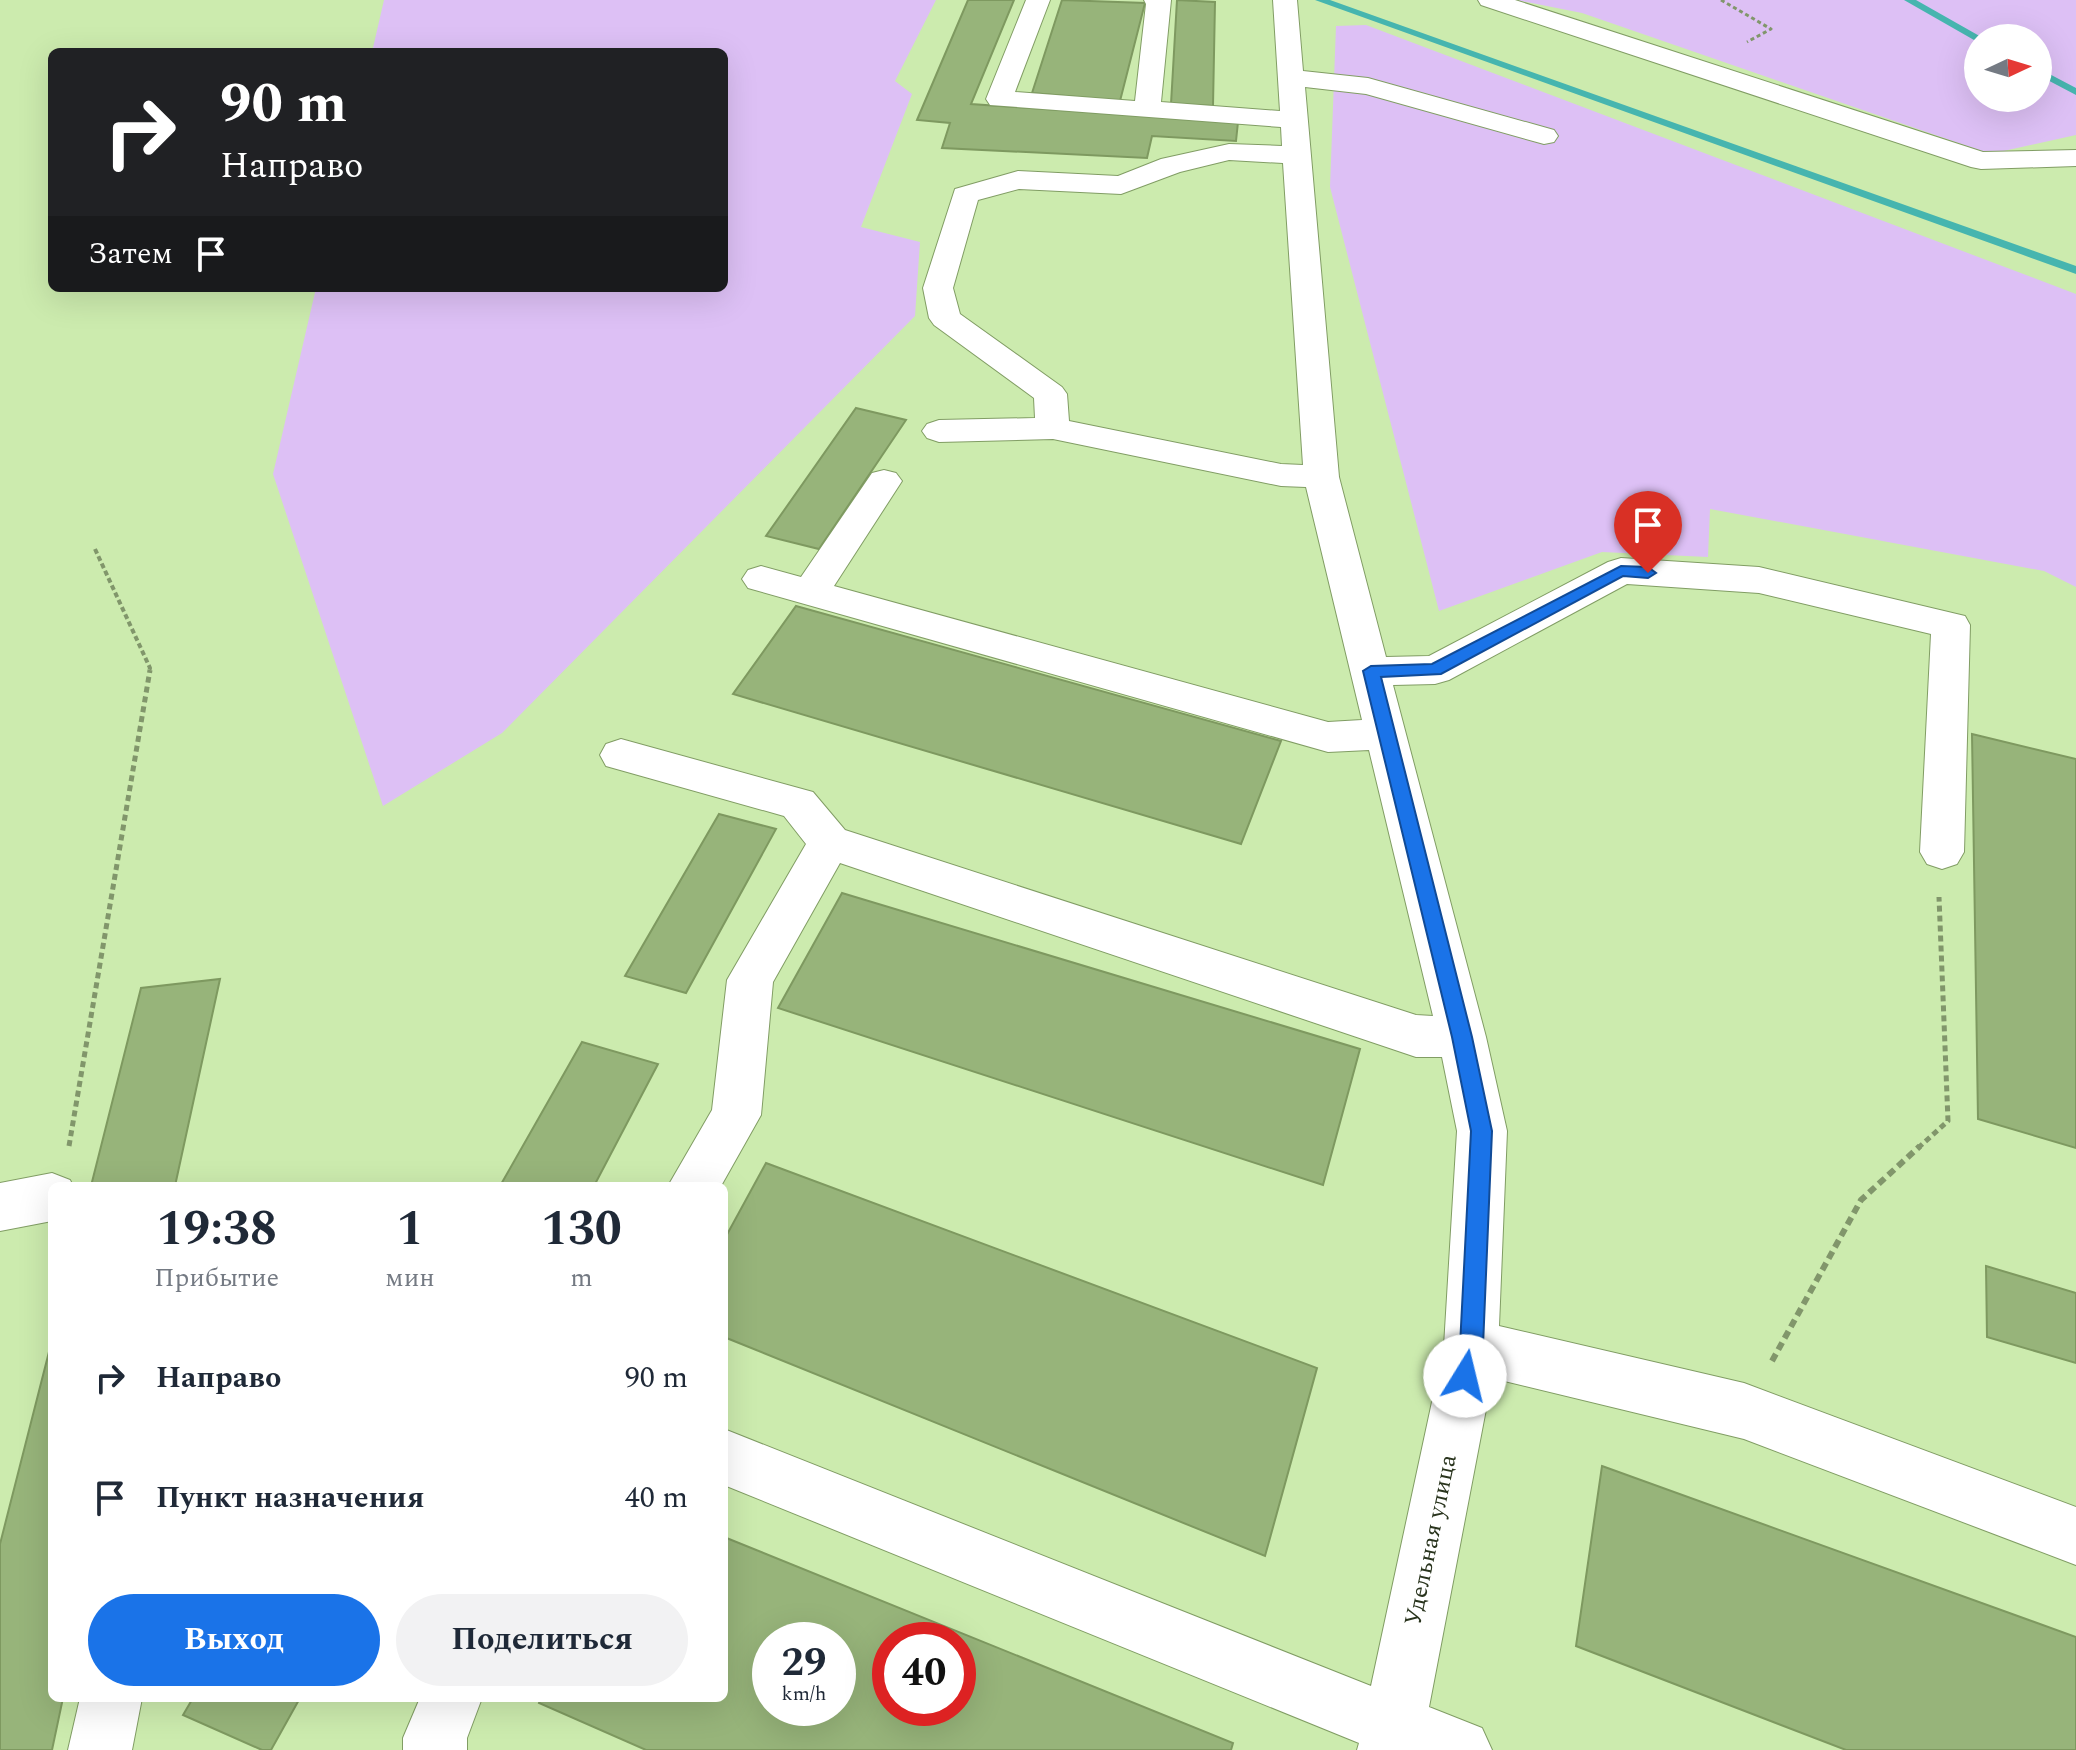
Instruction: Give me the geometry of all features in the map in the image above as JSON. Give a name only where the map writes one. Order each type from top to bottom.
[{"type":"street","points":[[1038,0],[999,99],[1293,120]]},
{"type":"street","points":[[1147,111],[1159,1],[1156,0]]},
{"type":"street","name":"Удельная улица","points":[[1285,0],[1321,477],[1462,1037],[1482,1131],[1471,1346],[1391,1738]]},
{"type":"street","points":[[1490,0],[1981,161],[2076,158]]},
{"type":"street","points":[[1290,77],[1368,86],[1544,136]]},
{"type":"street","points":[[1053,428],[1050,394],[945,318],[938,288],[965,195],[1018,180],[1121,185],[1171,165],[1229,152],[1296,155]]},
{"type":"street","points":[[939,431],[1053,428],[1281,475],[1321,477]]},
{"type":"street","points":[[810,593],[884,481]]},
{"type":"street","points":[[1371,671],[1435,670],[1621,571],[1759,580],[1951,625],[1942,852]]},
{"type":"street","points":[[761,579],[1328,737],[1387,734]]},
{"type":"street","points":[[621,755],[798,804],[830,842],[1416,1036],[1462,1037]]},
{"type":"street","points":[[695,1182],[736,1115],[750,980],[830,842]]},
{"type":"street","points":[[0,1207],[48,1182]]},
{"type":"street","points":[[1471,1346],[1744,1411],[2076,1536]]},
{"type":"street","points":[[728,1459],[1391,1738],[1460,1750]]},
{"type":"street","points":[[100,1750],[110,1702]]},
{"type":"street","points":[[435,1750],[435,1738],[449,1702]]},
{"type":"path","points":[[1695,65],[1714,60],[1771,29],[1721,0]]},
{"type":"path","points":[[60,1176],[150,668],[95,549]]},
{"type":"path","points":[[1744,1411],[1861,1200],[1948,1121],[1938,922],[1942,852]]},
{"type":"shaded area","points":[[384,0],[936,0],[895,81],[912,94],[861,227],[920,242],[915,316],[502,733],[383,806],[273,474],[315,292],[728,292],[728,48],[373,48]]},
{"type":"shaded area","points":[[1516,0],[2076,0],[2076,135],[1990,154],[1582,13]]},
{"type":"shaded area","points":[[1366,25],[2076,294],[2076,587],[2044,571],[1710,509],[1708,557],[1602,552],[1439,611],[1330,187],[1336,26]]},
{"type":"building","points":[[968,0],[1014,0],[971,104],[1238,122],[1236,141],[1152,136],[1147,158],[942,148],[950,123],[917,120]]},
{"type":"building","points":[[1062,0],[1145,3],[1120,101],[1032,93]]},
{"type":"building","points":[[1177,0],[1215,2],[1213,106],[1171,104]]},
{"type":"building","points":[[856,408],[906,420],[819,549],[766,536]]},
{"type":"building","points":[[796,606],[1281,741],[1241,844],[733,694]]},
{"type":"building","points":[[1972,734],[2076,759],[2076,1148],[1978,1119]]},
{"type":"building","points":[[719,814],[776,829],[686,993],[625,976]]},
{"type":"building","points":[[842,893],[1360,1049],[1323,1185],[778,1008]]},
{"type":"building","points":[[220,979],[176,1182],[92,1182],[141,988]]},
{"type":"building","points":[[582,1042],[658,1064],[596,1182],[502,1182]]},
{"type":"building","points":[[766,1163],[1317,1368],[1265,1556],[728,1339],[728,1233]]},
{"type":"building","points":[[1986,1266],[2076,1293],[2076,1363],[1987,1337]]},
{"type":"building","points":[[48,1356],[48,1702],[62,1702],[52,1750],[0,1750],[0,1544]]},
{"type":"building","points":[[1602,1466],[2076,1637],[2076,1750],[1846,1750],[1576,1646]]},
{"type":"building","points":[[728,1539],[934,1622],[872,1622],[872,1726],[976,1726],[976,1639],[1233,1743],[1231,1750],[646,1750],[539,1703],[728,1702]]},
{"type":"building","points":[[191,1702],[298,1702],[271,1750],[262,1750],[183,1715]]},
{"type":"waterway","points":[[1320,0],[2076,270]]},
{"type":"waterway","points":[[1909,0],[1964,30]]},
{"type":"waterway","points":[[2052,79],[2076,92]]},
{"type":"route","points":[[1465,1376],[1471,1346],[1482,1131],[1462,1037],[1371,671],[1435,670],[1621,571],[1648,573]]}]
